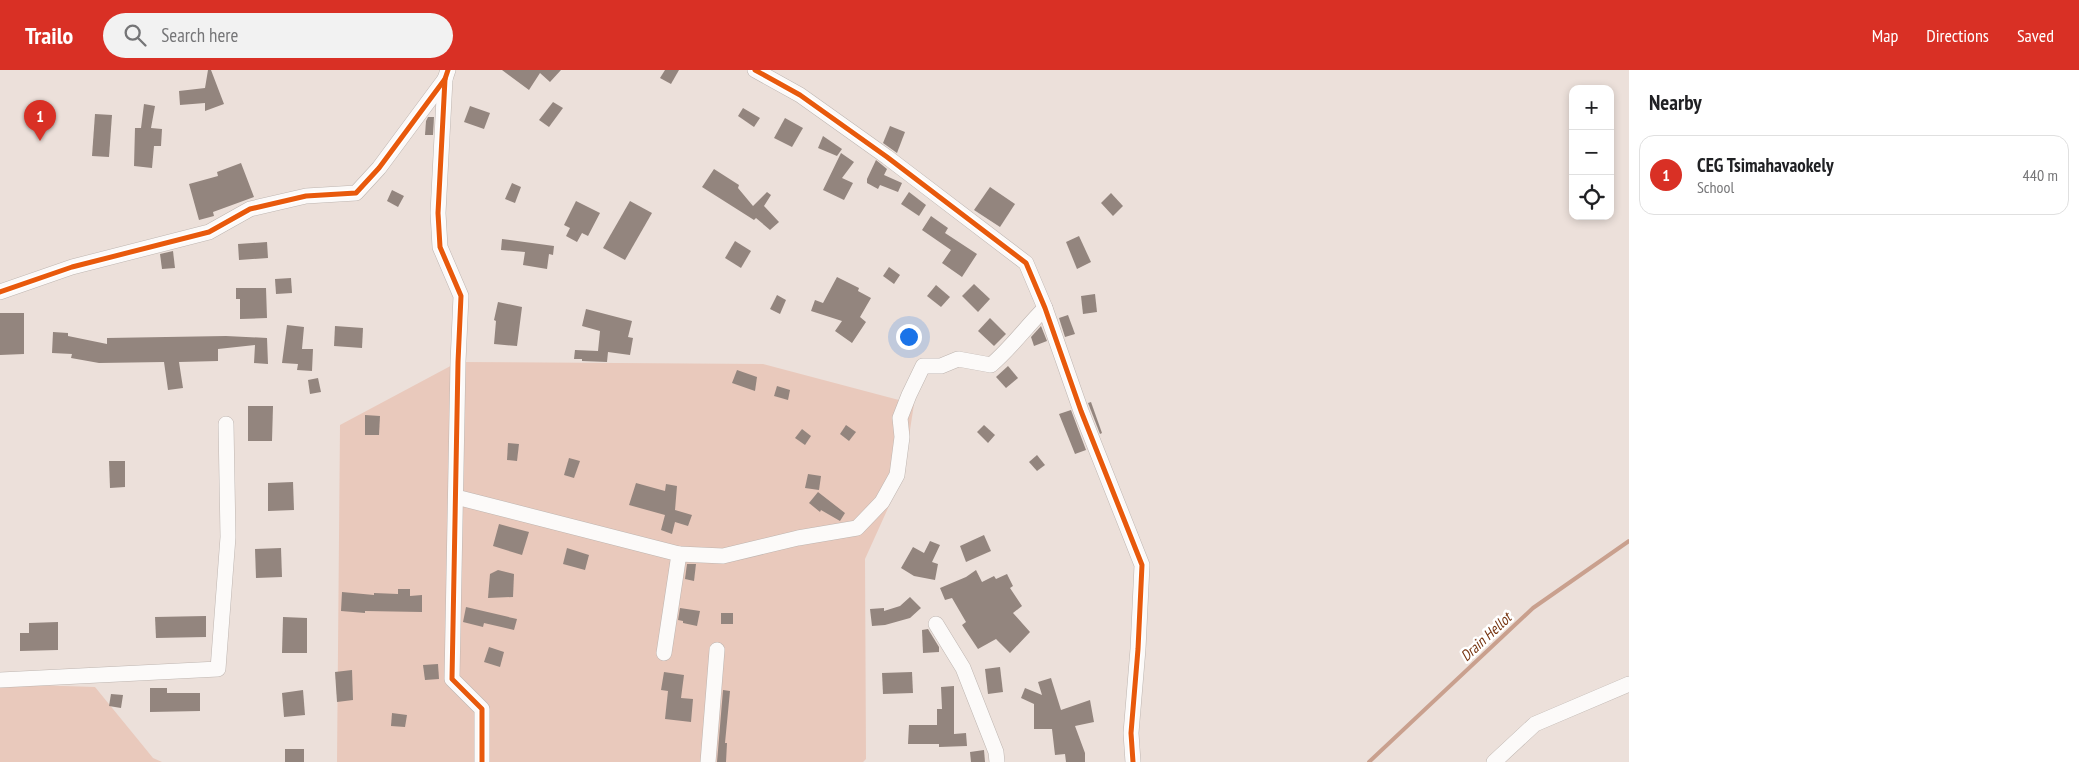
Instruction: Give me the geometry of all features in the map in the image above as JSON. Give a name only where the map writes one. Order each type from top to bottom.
[{"type":"street","points":[[755,70],[800,95],[887,157],[1026,263],[1045,308],[1081,411],[1142,565],[1138,649],[1131,732],[1132,762]]},
{"type":"street","points":[[0,292],[72,268],[209,232],[250,209],[306,196],[356,193],[379,168],[447,75]]},
{"type":"street","points":[[447,75],[438,213],[439,238],[440,247],[461,296],[452,679],[482,709],[482,762]]},
{"type":"street","points":[[456,497],[679,554],[723,556],[798,538],[857,528],[882,502],[897,475],[902,437],[900,418],[923,366],[941,366],[958,359],[991,364],[1006,352],[1022,331],[1045,308]]},
{"type":"street","points":[[0,680],[218,669],[228,537],[226,424]]},
{"type":"street","points":[[664,652],[679,554]]},
{"type":"street","points":[[936,624],[963,668],[996,752],[997,762]]},
{"type":"street","points":[[708,762],[717,650]]},
{"type":"street","points":[[1494,762],[1535,724],[1629,684]]},
{"type":"shaded area","points":[[458,362],[763,364],[914,404],[903,475],[865,559],[866,759],[863,762],[337,762],[340,425]]},
{"type":"shaded area","points":[[0,684],[95,687],[153,758],[162,762],[0,762]]},
{"type":"building","points":[[208,70],[211,70],[224,104],[205,111],[205,103],[180,105],[179,91],[205,88]]},
{"type":"building","points":[[502,70],[561,70],[550,82],[540,73],[529,90]]},
{"type":"building","points":[[665,70],[679,70],[671,84],[660,78]]},
{"type":"building","points":[[553,102],[563,108],[549,127],[539,120]]},
{"type":"building","points":[[144,104],[155,106],[151,128],[162,129],[161,146],[154,146],[152,168],[134,166],[135,128],[141,128]]},
{"type":"building","points":[[470,106],[490,113],[484,129],[464,122]]},
{"type":"building","points":[[743,108],[760,118],[754,127],[738,116]]},
{"type":"building","points":[[95,114],[112,115],[109,157],[92,156]]},
{"type":"building","points":[[428,117],[434,117],[433,135],[425,135]]},
{"type":"building","points":[[785,118],[803,128],[792,147],[774,138]]},
{"type":"building","points":[[890,126],[905,132],[897,153],[883,143]]},
{"type":"building","points":[[823,136],[842,149],[837,156],[818,148]]},
{"type":"building","points":[[841,153],[854,162],[842,178],[853,183],[844,200],[823,190]]},
{"type":"building","points":[[876,160],[887,169],[884,175],[902,183],[898,192],[880,185],[878,189],[867,183]]},
{"type":"building","points":[[241,163],[254,197],[213,212],[214,216],[199,220],[189,184],[218,176],[217,172]]},
{"type":"building","points":[[714,169],[739,185],[738,188],[753,206],[767,192],[771,195],[764,206],[779,222],[770,230],[756,218],[754,220],[702,187]]},
{"type":"building","points":[[512,183],[521,187],[515,203],[505,199]]},
{"type":"building","points":[[990,187],[1015,204],[1000,227],[974,210]]},
{"type":"building","points":[[392,190],[404,196],[398,207],[387,201]]},
{"type":"building","points":[[909,192],[926,205],[919,216],[901,204]]},
{"type":"building","points":[[1111,193],[1123,206],[1113,216],[1101,203]]},
{"type":"building","points":[[576,201],[600,213],[588,236],[582,233],[577,242],[566,236],[570,228],[564,225]]},
{"type":"building","points":[[630,201],[652,213],[625,260],[603,248]]},
{"type":"building","points":[[931,216],[948,228],[945,233],[977,254],[962,277],[942,263],[951,250],[922,230]]},
{"type":"building","points":[[1079,236],[1091,262],[1077,269],[1066,242]]},
{"type":"building","points":[[502,239],[554,246],[553,255],[549,254],[547,269],[523,265],[525,252],[501,250]]},
{"type":"building","points":[[735,241],[751,251],[741,268],[725,258]]},
{"type":"building","points":[[267,242],[268,258],[239,260],[238,244]]},
{"type":"building","points":[[173,251],[175,268],[162,269],[160,254]]},
{"type":"building","points":[[889,267],[900,275],[894,284],[883,276]]},
{"type":"building","points":[[837,277],[859,288],[858,291],[871,298],[860,317],[866,322],[852,343],[835,331],[842,321],[811,311],[815,300],[823,303]]},
{"type":"building","points":[[291,278],[292,293],[276,294],[275,279]]},
{"type":"building","points":[[974,284],[990,299],[978,312],[962,296]]},
{"type":"building","points":[[936,285],[950,297],[941,307],[927,296]]},
{"type":"building","points":[[236,288],[266,288],[267,318],[240,319],[240,299],[236,299]]},
{"type":"building","points":[[1095,294],[1097,312],[1083,314],[1081,296]]},
{"type":"building","points":[[777,295],[786,300],[780,314],[770,309]]},
{"type":"building","points":[[498,302],[522,307],[517,346],[494,344],[496,321],[494,320]]},
{"type":"building","points":[[586,309],[632,321],[628,337],[633,338],[630,355],[608,352],[607,362],[574,359],[575,350],[598,351],[600,331],[582,326]]},
{"type":"building","points":[[0,313],[24,313],[24,354],[0,355]]},
{"type":"building","points":[[1068,315],[1075,334],[1065,337],[1059,318]]},
{"type":"building","points":[[990,318],[1006,334],[994,346],[978,331]]},
{"type":"building","points":[[287,325],[304,327],[302,349],[313,349],[312,371],[297,370],[298,364],[282,363]]},
{"type":"building","points":[[335,326],[363,328],[362,348],[334,346]]},
{"type":"building","points":[[1041,326],[1047,341],[1034,346],[1031,337]]},
{"type":"building","points":[[53,332],[68,333],[68,336],[107,344],[107,338],[226,336],[267,338],[268,364],[254,363],[255,345],[218,349],[218,361],[179,362],[183,388],[168,390],[164,362],[99,363],[71,358],[72,354],[52,353]]},
{"type":"building","points":[[1008,366],[1018,378],[1006,388],[996,377]]},
{"type":"building","points":[[737,370],[757,377],[755,391],[732,383]]},
{"type":"building","points":[[318,378],[321,392],[310,394],[308,380]]},
{"type":"building","points":[[777,386],[790,390],[788,400],[774,396]]},
{"type":"building","points":[[1091,402],[1102,433],[1100,434],[1088,403]]},
{"type":"building","points":[[248,406],[273,406],[272,441],[248,441]]},
{"type":"building","points":[[1071,410],[1086,450],[1075,454],[1059,414]]},
{"type":"building","points":[[365,415],[380,416],[379,435],[365,435]]},
{"type":"building","points":[[846,425],[856,432],[849,441],[840,434]]},
{"type":"building","points":[[984,425],[995,435],[988,443],[977,432]]},
{"type":"building","points":[[802,429],[811,436],[805,445],[795,438]]},
{"type":"building","points":[[508,443],[519,444],[517,461],[507,460]]},
{"type":"building","points":[[1037,455],[1045,465],[1037,471],[1029,462]]},
{"type":"building","points":[[569,458],[580,461],[574,478],[564,475]]},
{"type":"building","points":[[109,461],[125,461],[125,487],[110,488]]},
{"type":"building","points":[[808,474],[821,476],[819,490],[805,488]]},
{"type":"building","points":[[293,482],[294,510],[268,511],[268,483]]},
{"type":"building","points":[[636,483],[665,491],[666,484],[677,486],[675,510],[692,515],[688,526],[675,522],[672,534],[661,530],[665,515],[629,505]]},
{"type":"building","points":[[818,492],[845,513],[840,521],[821,510],[820,512],[809,503]]},
{"type":"building","points":[[499,524],[529,532],[522,555],[493,546]]},
{"type":"building","points":[[984,535],[991,551],[966,562],[960,546]]},
{"type":"building","points":[[930,541],[940,545],[932,562],[938,564],[935,580],[914,576],[901,568],[913,547],[924,553]]},
{"type":"building","points":[[281,548],[282,577],[256,578],[255,549]]},
{"type":"building","points":[[567,548],[589,555],[585,570],[563,564]]},
{"type":"building","points":[[687,564],[696,564],[694,581],[685,579]]},
{"type":"building","points":[[498,570],[514,574],[513,597],[488,598],[490,574]]},
{"type":"building","points":[[976,570],[982,582],[994,576],[996,579],[1007,574],[1013,586],[1010,588],[1022,606],[1013,613],[1030,632],[1010,653],[996,639],[978,649],[962,625],[966,622],[952,598],[945,600],[940,588],[966,577]]},
{"type":"building","points":[[398,589],[410,589],[410,596],[422,595],[422,612],[365,611],[365,613],[341,611],[342,592],[374,595],[374,593],[398,594]]},
{"type":"building","points":[[910,597],[921,608],[910,618],[885,625],[872,626],[870,609],[884,608],[884,611],[900,606]]},
{"type":"building","points":[[466,607],[517,619],[514,630],[484,623],[483,627],[463,622]]},
{"type":"building","points":[[680,608],[700,611],[697,626],[678,620]]},
{"type":"building","points":[[721,613],[733,613],[733,624],[721,624]]},
{"type":"building","points":[[206,616],[206,637],[156,638],[155,617]]},
{"type":"building","points":[[283,617],[307,618],[307,653],[282,653]]},
{"type":"building","points":[[58,622],[58,650],[20,651],[20,633],[29,633],[29,623]]},
{"type":"building","points":[[928,629],[939,647],[939,652],[923,653],[922,630]]},
{"type":"building","points":[[489,647],[504,652],[500,667],[484,662]]},
{"type":"building","points":[[438,664],[439,679],[425,680],[423,665]]},
{"type":"building","points":[[1000,667],[1003,692],[988,694],[985,669]]},
{"type":"building","points":[[352,670],[353,700],[337,702],[335,672]]},
{"type":"building","points":[[664,672],[684,675],[681,698],[693,699],[691,722],[665,719],[668,691],[661,690]]},
{"type":"building","points":[[912,672],[913,693],[883,694],[882,673]]},
{"type":"building","points":[[1051,678],[1061,710],[1090,700],[1094,722],[1075,726],[1085,753],[1085,762],[1066,762],[1065,754],[1055,755],[1052,729],[1034,729],[1034,704],[1021,698],[1025,688],[1042,695],[1038,682]]},
{"type":"building","points":[[954,686],[954,734],[966,733],[967,746],[939,747],[939,744],[908,744],[909,725],[937,725],[937,709],[942,709],[941,687]]},
{"type":"building","points":[[150,688],[167,688],[167,693],[200,693],[200,711],[150,712]]},
{"type":"building","points":[[303,690],[305,715],[284,717],[282,693]]},
{"type":"building","points":[[723,690],[730,691],[725,743],[727,743],[726,762],[717,762]]},
{"type":"building","points":[[111,694],[123,695],[121,708],[109,706]]},
{"type":"building","points":[[392,713],[407,715],[405,727],[391,726]]},
{"type":"building","points":[[285,749],[304,749],[304,762],[285,762]]},
{"type":"building","points":[[984,750],[985,762],[971,762],[970,752]]},
{"type":"waterway","name":"Drain Hellot","points":[[1369,762],[1533,608],[1629,541]]},
{"type":"cycle path","points":[[448,70],[445,79],[438,213],[440,247],[461,296],[452,679],[482,709],[482,762]]},
{"type":"cycle path","points":[[755,70],[800,95],[887,157],[1026,263],[1045,308],[1081,411],[1142,565],[1131,733],[1133,762]]},
{"type":"cycle path","points":[[0,292],[72,267],[209,232],[250,209],[306,196],[356,193],[379,168],[445,79]]},
{"type":"place","name":"CEG Tsimahavaokely","points":[[40,141]]}]
